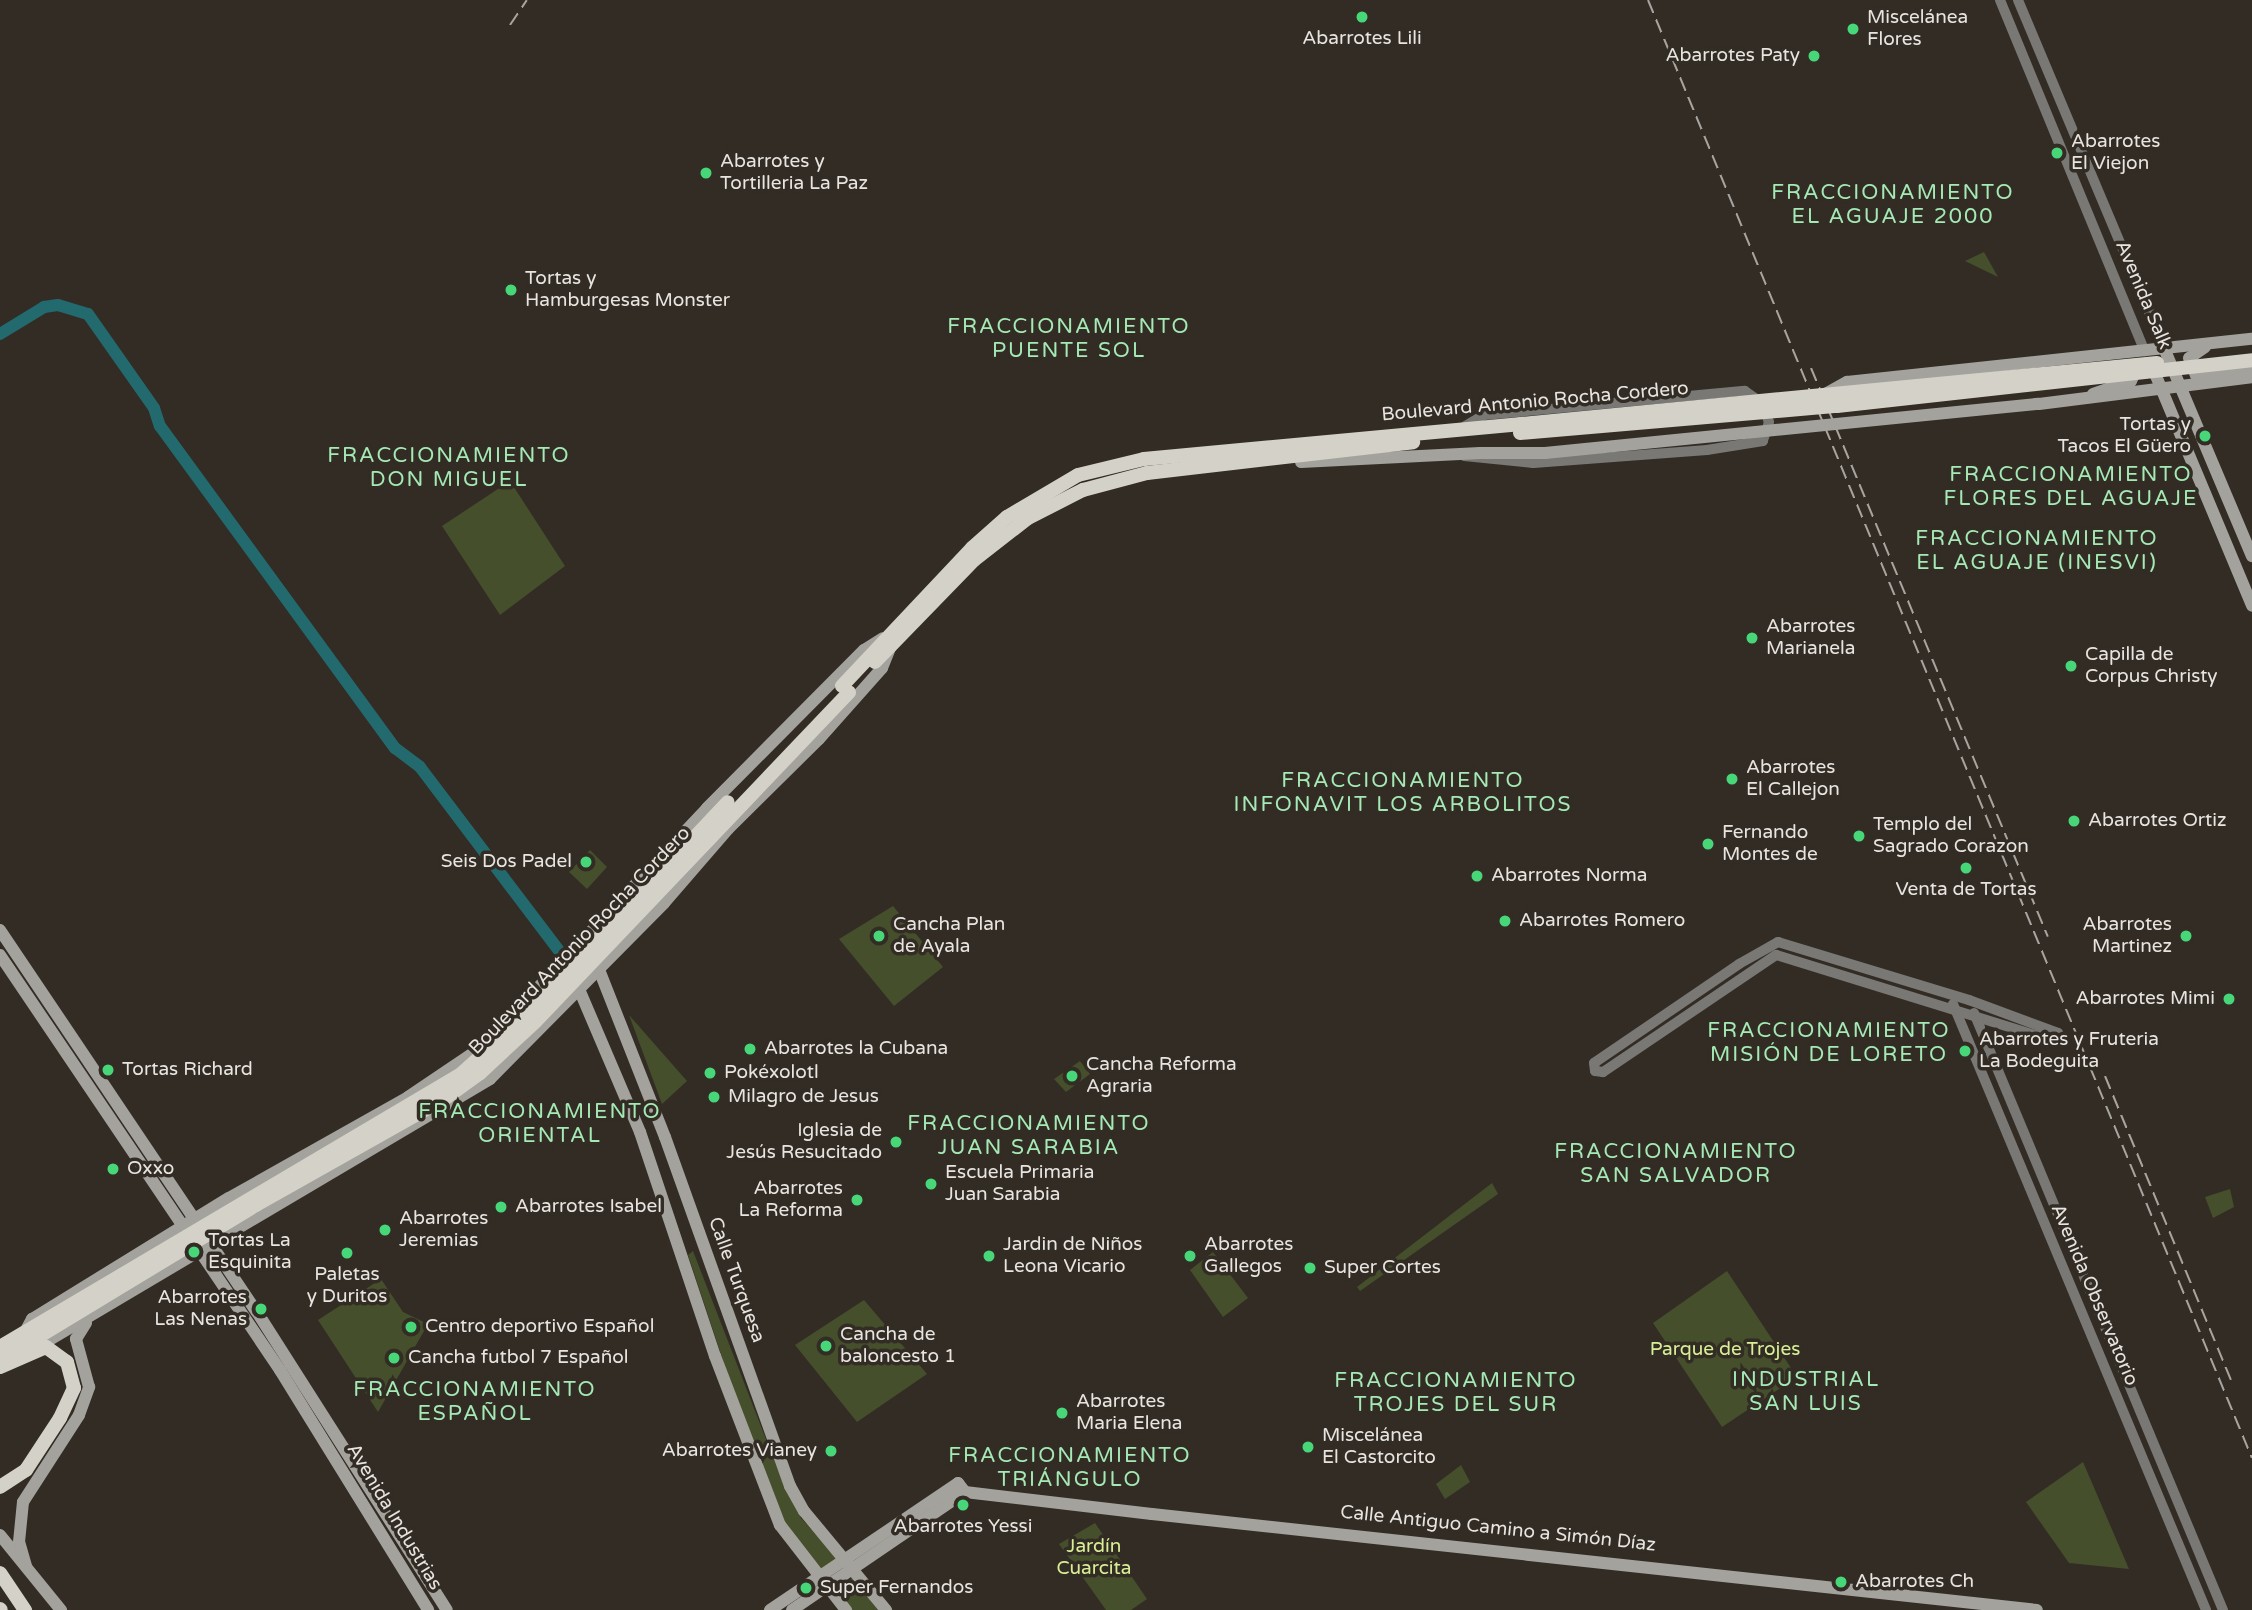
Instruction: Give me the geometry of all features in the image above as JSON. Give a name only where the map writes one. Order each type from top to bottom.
[{"type":"highway","name":"Boulevard Antonio Rocha Cordero","points":[[888,641],[974,560],[1056,502],[1112,480],[1521,428],[2252,350]]},
{"type":"highway","name":"Boulevard Antonio Rocha Cordero","points":[[0,1360],[473,1078],[545,1011],[888,641],[1007,517],[1078,475],[1144,459],[1459,429],[1521,428],[1837,406],[2252,360]]},
{"type":"highway","name":"Boulevard Antonio Rocha Cordero","points":[[0,1347],[251,1195],[438,1091],[481,1059],[845,689]]},
{"type":"highway","points":[[0,1367],[34,1349],[57,1350],[73,1374],[71,1400],[26,1471],[0,1487]]},
{"type":"highway","points":[[0,1573],[25,1610]]},
{"type":"main road","points":[[1827,394],[1847,382],[2252,339]]},
{"type":"main road","points":[[2226,342],[2192,354],[2193,373],[2204,377],[2252,369]]},
{"type":"main road","name":"Avenida Salk","points":[[2164,348],[2252,556]]},
{"type":"main road","name":"Avenida Salk","points":[[2145,351],[2252,606]]},
{"type":"main road","points":[[2080,400],[2136,377],[2138,367],[2134,358],[2117,355]]},
{"type":"main road","points":[[1252,461],[1266,465],[1454,453],[1545,453],[2080,400],[2252,377]]},
{"type":"main road","points":[[2199,477],[2216,468]]},
{"type":"main road","name":"Boulevard Antonio Rocha Cordero","points":[[25,1332],[32,1320],[212,1208],[432,1082],[482,1047],[561,967],[717,798],[864,650],[888,641]]},
{"type":"main road","name":"Boulevard Antonio Rocha Cordero","points":[[34,1349],[245,1222],[463,1099],[502,1069],[625,943],[728,829],[820,739],[882,668],[888,641]]},
{"type":"main road","points":[[603,922],[599,931],[604,943],[617,947],[625,943]]},
{"type":"main road","name":"Avenida Industrias","points":[[0,930],[182,1200],[189,1223]]},
{"type":"main road","name":"Calle Turquesa","points":[[580,946],[600,966],[790,1486],[804,1511],[886,1610]]},
{"type":"main road","name":"Avenida Industrias","points":[[0,955],[167,1201],[189,1223],[205,1247],[214,1271],[344,1458],[392,1520],[447,1610]]},
{"type":"main road","points":[[561,967],[580,987],[640,1132],[715,1356],[780,1525],[846,1610]]},
{"type":"main road","points":[[539,989],[550,986],[558,989],[563,998],[559,1009]]},
{"type":"main road","points":[[229,1198],[222,1209],[224,1221],[234,1226],[245,1222]]},
{"type":"main road","points":[[182,1200],[198,1210],[212,1208]]},
{"type":"main road","points":[[159,1242],[171,1225],[167,1201]]},
{"type":"main road","points":[[222,1259],[228,1233]]},
{"type":"main road","points":[[159,1242],[171,1240],[179,1245],[176,1265],[198,1259],[214,1271]]},
{"type":"main road","name":"Avenida Industrias","points":[[205,1247],[222,1259],[344,1458],[378,1527],[428,1610]]},
{"type":"main road","points":[[26,1566],[19,1542],[20,1513],[31,1488],[85,1402],[88,1371],[76,1339],[79,1329],[99,1311]]},
{"type":"main road","name":"Calle Antiguo Camino a Simón Díaz","points":[[848,1565],[962,1488],[2037,1610]]},
{"type":"main road","points":[[378,1527],[392,1520]]},
{"type":"main road","points":[[0,1535],[61,1610]]},
{"type":"main road","points":[[393,1551],[415,1557]]},
{"type":"main road","points":[[770,1610],[848,1565]]},
{"type":"main road","points":[[409,1578],[416,1585],[432,1586]]},
{"type":"main road","points":[[792,1610],[822,1582]]},
{"type":"street","name":"Avenida Salk","points":[[2000,0],[2145,351]]},
{"type":"street","name":"Avenida Salk","points":[[2018,0],[2164,348]]},
{"type":"street","points":[[1454,453],[1482,461],[1533,463],[1707,450],[1763,441],[1769,422],[1762,403],[1745,391],[1484,415],[1459,429]]},
{"type":"street","points":[[1786,942],[1969,1000],[2058,1033],[2049,1038],[1776,955],[1602,1072],[1593,1067],[1770,944],[1786,942]]},
{"type":"street","name":"Avenida Observatorio","points":[[1949,994],[2206,1610]]},
{"type":"street","name":"Avenida Observatorio","points":[[1969,1000],[2222,1610]]},
{"type":"green space","points":[[1984,252],[1998,277],[1965,261]]},
{"type":"green space","points":[[510,481],[565,566],[500,615],[442,526]]},
{"type":"green space","points":[[590,850],[607,867],[587,889],[569,872]]},
{"type":"green space","points":[[893,906],[943,967],[894,1006],[839,939]]},
{"type":"green space","points":[[629,1015],[687,1081],[662,1104]]},
{"type":"green space","name":"Cancha Reforma Agraria","points":[[1080,1061],[1090,1074],[1066,1092],[1054,1079]]},
{"type":"green space","points":[[1492,1183],[1498,1194],[1360,1291],[1357,1287]]},
{"type":"green space","points":[[2230,1189],[2234,1207],[2213,1218],[2205,1197]]},
{"type":"green space","points":[[693,1251],[785,1488],[801,1518],[837,1558],[819,1570],[788,1529],[739,1408],[688,1255]]},
{"type":"green space","points":[[1213,1252],[1248,1298],[1223,1317],[1190,1270]]},
{"type":"green space","name":"Parque de Trojes","points":[[1727,1271],[1797,1377],[1722,1427],[1653,1323]]},
{"type":"green space","points":[[381,1279],[403,1312],[428,1324],[378,1412],[318,1320]]},
{"type":"green space","points":[[864,1300],[927,1374],[857,1422],[795,1345]]},
{"type":"green space","points":[[2083,1462],[2129,1569],[2069,1563],[2026,1502]]},
{"type":"green space","points":[[1461,1465],[1470,1482],[1445,1499],[1436,1484]]},
{"type":"green space","name":"Jardín Cuarcita","points":[[1095,1523],[1147,1599],[1131,1610],[1106,1610],[1059,1544]]},
{"type":"green space","points":[[852,1578],[878,1610],[852,1610],[834,1590]]},
{"type":"waterway","points":[[0,334],[44,307],[58,305],[88,314],[154,408],[160,426],[395,748],[420,767],[559,951]]},
{"type":"railway","points":[[510,25],[527,0]]},
{"type":"railway","points":[[1648,0],[2252,1458]]},
{"type":"railway","points":[[1811,368],[2048,937]]},
{"type":"railway","points":[[2105,1076],[2231,1380]]},
{"type":"place","name":"Abarrotes Lili","points":[[1362,17]]},
{"type":"place","name":"Miscelánea Flores","points":[[1853,29]]},
{"type":"place","name":"Abarrotes Paty","points":[[1814,56]]},
{"type":"place","name":"Abarrotes El Viejon","points":[[2057,153]]},
{"type":"place","name":"Abarrotes y Tortilleria La Paz","points":[[706,173]]},
{"type":"place","name":"Tortas y Hamburgesas Monster","points":[[511,290]]},
{"type":"place","name":"Tortas y Tacos El Güero","points":[[2205,436]]},
{"type":"place","name":"Abarrotes Marianela","points":[[1752,638]]},
{"type":"place","name":"Capilla de Corpus Christy","points":[[2071,666]]},
{"type":"place","name":"Abarrotes El Callejon","points":[[1732,779]]},
{"type":"place","name":"Abarrotes Ortiz","points":[[2074,821]]},
{"type":"place","name":"Templo del Sagrado Corazon","points":[[1859,836]]},
{"type":"place","name":"Fernando Montes de","points":[[1708,844]]},
{"type":"place","name":"Seis Dos Padel","points":[[586,862]]},
{"type":"place","name":"Venta de Tortas","points":[[1966,868]]},
{"type":"place","name":"Abarrotes Norma","points":[[1477,876]]},
{"type":"place","name":"Abarrotes Romero","points":[[1505,921]]},
{"type":"place","name":"Cancha Plan de Ayala","points":[[879,936]]},
{"type":"place","name":"Abarrotes Martinez","points":[[2186,936]]},
{"type":"place","name":"Abarrotes Mimi","points":[[2229,999]]},
{"type":"place","name":"Abarrotes la Cubana","points":[[750,1049]]},
{"type":"place","name":"Abarrotes y Fruteria La Bodeguita","points":[[1965,1051]]},
{"type":"place","name":"Tortas Richard","points":[[108,1070]]},
{"type":"place","name":"Pokéxolotl","points":[[710,1073]]},
{"type":"place","name":"Cancha Reforma Agraria","points":[[1072,1076]]},
{"type":"place","name":"Milagro de Jesus","points":[[714,1097]]},
{"type":"place","name":"Iglesia de Jesús Resucitado","points":[[896,1142]]},
{"type":"place","name":"Oxxo","points":[[113,1169]]},
{"type":"place","name":"Escuela Primaria Juan Sarabia","points":[[931,1184]]},
{"type":"place","name":"Abarrotes La Reforma","points":[[857,1200]]},
{"type":"place","name":"Abarrotes Isabel","points":[[501,1207]]},
{"type":"place","name":"Abarrotes Jeremias","points":[[385,1230]]},
{"type":"place","name":"Tortas La Esquinita","points":[[194,1252]]},
{"type":"place","name":"Paletas y Duritos","points":[[347,1253]]},
{"type":"place","name":"Jardin de Niños Leona Vicario","points":[[989,1256]]},
{"type":"place","name":"Abarrotes Gallegos","points":[[1190,1256]]},
{"type":"place","name":"Super Cortes","points":[[1310,1268]]},
{"type":"place","name":"Abarrotes Las Nenas","points":[[261,1309]]},
{"type":"place","name":"Centro deportivo Español","points":[[411,1327]]},
{"type":"place","name":"Cancha de baloncesto 1","points":[[826,1346]]},
{"type":"place","name":"Cancha futbol 7 Español","points":[[394,1358]]},
{"type":"place","name":"Abarrotes Maria Elena","points":[[1062,1413]]},
{"type":"place","name":"Miscelánea El Castorcito","points":[[1308,1447]]},
{"type":"place","name":"Abarrotes Vianey","points":[[831,1451]]},
{"type":"place","name":"Abarrotes Yessi","points":[[963,1505]]},
{"type":"place","name":"Abarrotes Ch","points":[[1841,1582]]},
{"type":"place","name":"Super Fernandos","points":[[806,1588]]},
{"type":"district","name":"FRACCIONAMIENTO EL AGUAJE 2000","points":[[1893,205]]},
{"type":"district","name":"FRACCIONAMIENTO PUENTE SOL","points":[[1069,339]]},
{"type":"district","name":"FRACCIONAMIENTO DON MIGUEL","points":[[449,468]]},
{"type":"district","name":"FRACCIONAMIENTO FLORES DEL AGUAJE","points":[[2071,487]]},
{"type":"district","name":"FRACCIONAMIENTO EL AGUAJE (INESVI)","points":[[2037,551]]},
{"type":"district","name":"FRACCIONAMIENTO INFONAVIT LOS ARBOLITOS","points":[[1403,793]]},
{"type":"district","name":"FRACCIONAMIENTO MISIÓN DE LORETO","points":[[1829,1043]]},
{"type":"district","name":"FRACCIONAMIENTO ORIENTAL","points":[[540,1124]]},
{"type":"district","name":"FRACCIONAMIENTO JUAN SARABIA","points":[[1029,1136]]},
{"type":"district","name":"FRACCIONAMIENTO SAN SALVADOR","points":[[1676,1164]]},
{"type":"district","name":"INDUSTRIAL SAN LUIS","points":[[1806,1392]]},
{"type":"district","name":"FRACCIONAMIENTO TROJES DEL SUR","points":[[1456,1393]]},
{"type":"district","name":"FRACCIONAMIENTO ESPAÑOL","points":[[475,1402]]},
{"type":"district","name":"FRACCIONAMIENTO TRIÁNGULO","points":[[1070,1468]]}]
